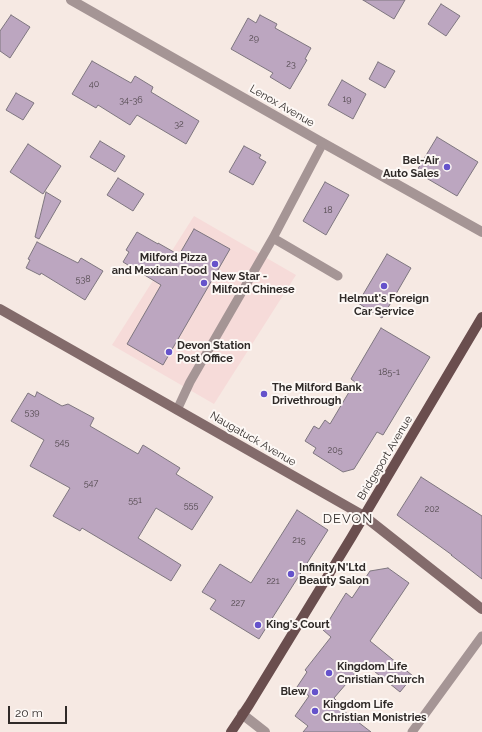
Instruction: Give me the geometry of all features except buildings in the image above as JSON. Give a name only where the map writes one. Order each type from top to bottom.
[{"type":"main road","name":"Naugatuck Avenue","points":[[0,309],[364,516],[482,609]]},
{"type":"main road","name":"Bridgeport Avenue","points":[[231,732],[351,538],[482,317]]},
{"type":"street","name":"Lenox Avenue","points":[[71,0],[482,232]]},
{"type":"street","points":[[242,714],[265,732]]},
{"type":"lane","points":[[177,410],[190,382],[273,238],[323,143]]},
{"type":"lane","points":[[273,238],[338,276]]},
{"type":"lane","points":[[412,732],[482,636]]},
{"type":"shaded area","points":[[194,216],[296,275],[214,404],[112,345]]},
{"type":"place","name":"Bel-Air Auto Sales","points":[[447,167]]},
{"type":"place","name":"Milford Pizza and Mexican Food","points":[[215,264]]},
{"type":"place","name":"New Star - Milford Chinese","points":[[204,283]]},
{"type":"place","name":"Helmut's Foreign Car Service","points":[[384,286]]},
{"type":"place","name":"Devon Station Post Office","points":[[169,352]]},
{"type":"place","name":"The Milford Bank Drivethrough","points":[[264,394]]},
{"type":"place","name":"Infinity N'Ltd Beauty Salon","points":[[291,574]]},
{"type":"place","name":"King's Court","points":[[258,625]]},
{"type":"place","name":"Kingdom Life Cnristian Church","points":[[329,673]]},
{"type":"place","name":"Blew","points":[[315,692]]},
{"type":"place","name":"Kingdom Life Christian Monistries","points":[[315,711]]},
{"type":"district","name":"DEVON","points":[[348,519]]}]
